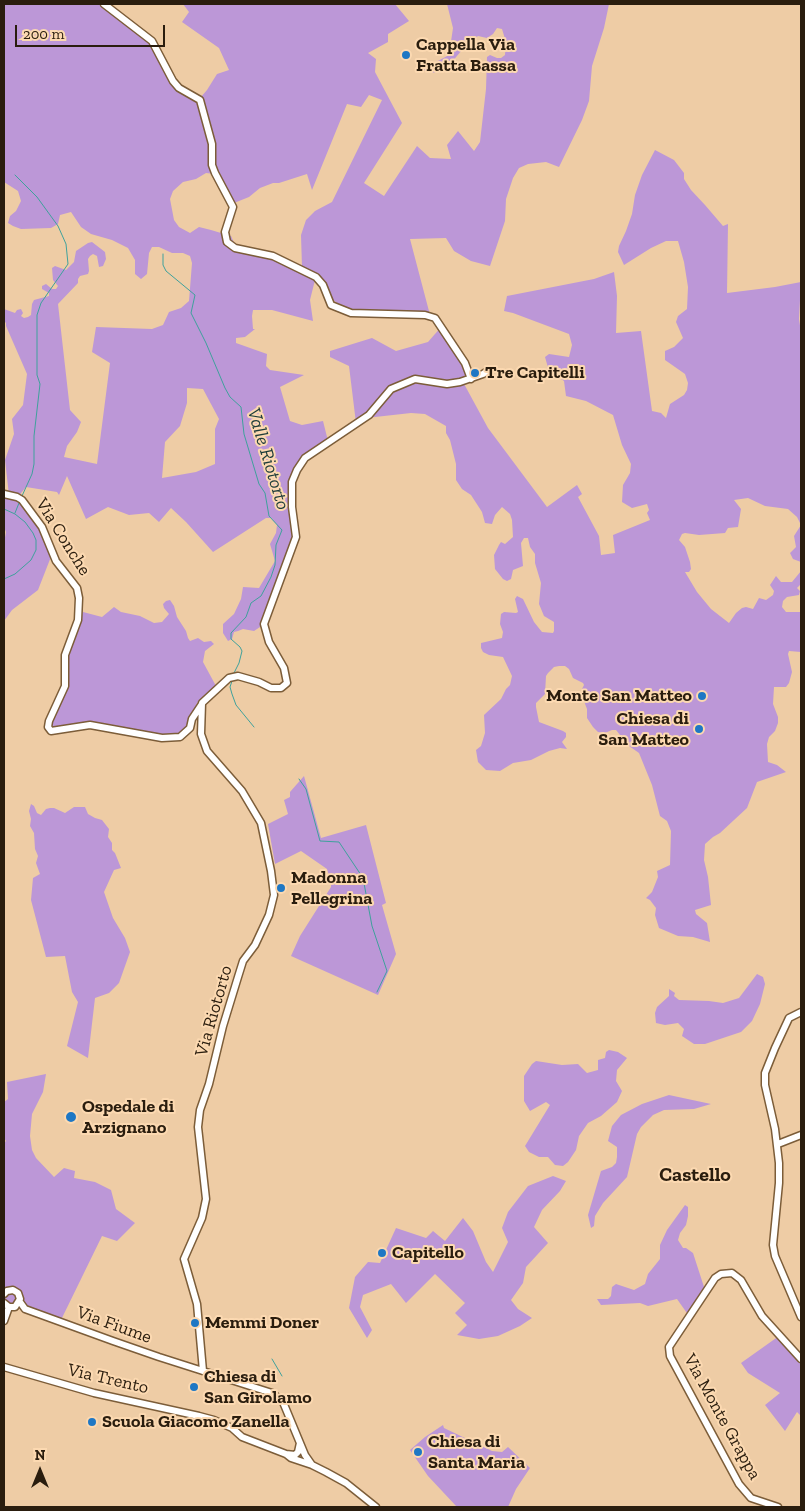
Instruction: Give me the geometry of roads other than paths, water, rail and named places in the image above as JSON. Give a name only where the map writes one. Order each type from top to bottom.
[{"type":"street","points":[[104,4],[152,41],[173,81],[179,88],[200,100],[212,144],[212,165],[233,206],[225,232],[227,242],[235,248],[272,256],[316,277],[323,286],[331,305],[351,313],[425,315],[435,318],[465,363],[471,379]]},
{"type":"street","points":[[202,703],[229,678],[238,676],[259,682],[271,688],[281,688],[287,683],[284,668],[269,642],[264,624],[296,537],[292,507],[292,482],[305,458],[370,415],[391,389],[415,379],[447,384],[471,379],[489,370]]},
{"type":"street","name":"Via Conche","points":[[4,494],[22,500],[42,526],[56,562],[77,588],[79,598],[78,620],[65,655],[65,686],[49,721],[48,727],[51,731],[90,725],[162,738],[180,737],[190,728],[192,719],[202,703]]},
{"type":"street","name":"Via Riotorto","points":[[202,703],[201,734],[207,751],[242,791],[261,823],[274,895],[269,915],[255,945],[243,961],[223,1026],[210,1084],[200,1110],[198,1127],[206,1199],[202,1218],[184,1259],[197,1304],[203,1371]]},
{"type":"street","points":[[801,1012],[789,1018],[765,1073],[765,1085],[778,1144],[779,1183],[773,1245],[775,1256],[801,1317]]},
{"type":"street","points":[[778,1144],[801,1135]]},
{"type":"street","name":"Via Monte Grappa","points":[[778,1507],[751,1498],[739,1484],[668,1352],[669,1347],[707,1287],[721,1274],[732,1273],[741,1280],[762,1316],[801,1359]]},
{"type":"street","name":"Via Fiume","points":[[4,1294],[10,1290],[16,1291],[25,1309],[156,1356],[272,1393],[284,1402],[300,1442]]},
{"type":"street","points":[[4,1321],[6,1305],[15,1307],[20,1302]]},
{"type":"street","name":"Via Trento","points":[[4,1367],[94,1393],[205,1418],[232,1428],[242,1437],[312,1465],[346,1483],[376,1507]]},
{"type":"street","points":[[286,1454],[295,1455],[298,1452],[300,1442]]},
{"type":"street","points":[[300,1442],[305,1455],[312,1465]]},
{"type":"waterway","points":[[15,175],[37,197],[58,226],[66,244],[68,264],[41,303],[37,315],[37,375],[40,384],[34,436],[34,464],[32,474],[22,496]]},
{"type":"waterway","name":"Valle Riotorto","points":[[163,254],[163,265],[166,271],[195,295],[191,313],[225,388],[230,397],[241,407],[244,434],[259,484],[265,493],[269,516],[282,530],[276,545],[275,565],[271,577],[261,596],[251,603],[246,617],[231,633],[231,639],[242,651],[234,673]]},
{"type":"waterway","points":[[15,513],[19,503]]},
{"type":"waterway","points":[[4,509],[15,514],[25,522],[36,540],[36,550],[31,560],[15,574],[4,579]]},
{"type":"waterway","name":"Valle Riotorto","points":[[232,681],[230,687],[236,705],[254,727]]},
{"type":"waterway","name":"Valle Riotorto","points":[[299,779],[306,789],[320,841],[339,842],[363,878],[372,926],[387,971],[377,992]]},
{"type":"waterway","name":"Valle Riotorto","points":[[272,1359],[282,1376]]},
{"type":"place","name":"Cappella Via Fratta Bassa","points":[[406,55]]},
{"type":"place","name":"Tre Capitelli","points":[[475,373]]},
{"type":"place","name":"Monte San Matteo","points":[[702,696]]},
{"type":"place","name":"Chiesa di San Matteo","points":[[699,729]]},
{"type":"place","name":"Madonna Pellegrina","points":[[281,888]]},
{"type":"place","name":"Ospedale di Arzignano","points":[[71,1117]]},
{"type":"place","name":"Capitello","points":[[382,1253]]},
{"type":"place","name":"Memmi Doner","points":[[195,1323]]},
{"type":"place","name":"Chiesa di San Girolamo","points":[[194,1387]]},
{"type":"place","name":"Scuola Giacomo Zanella","points":[[92,1422]]},
{"type":"place","name":"Chiesa di Santa Maria","points":[[418,1452]]},
{"type":"district","name":"Castello","points":[[695,1175]]}]
